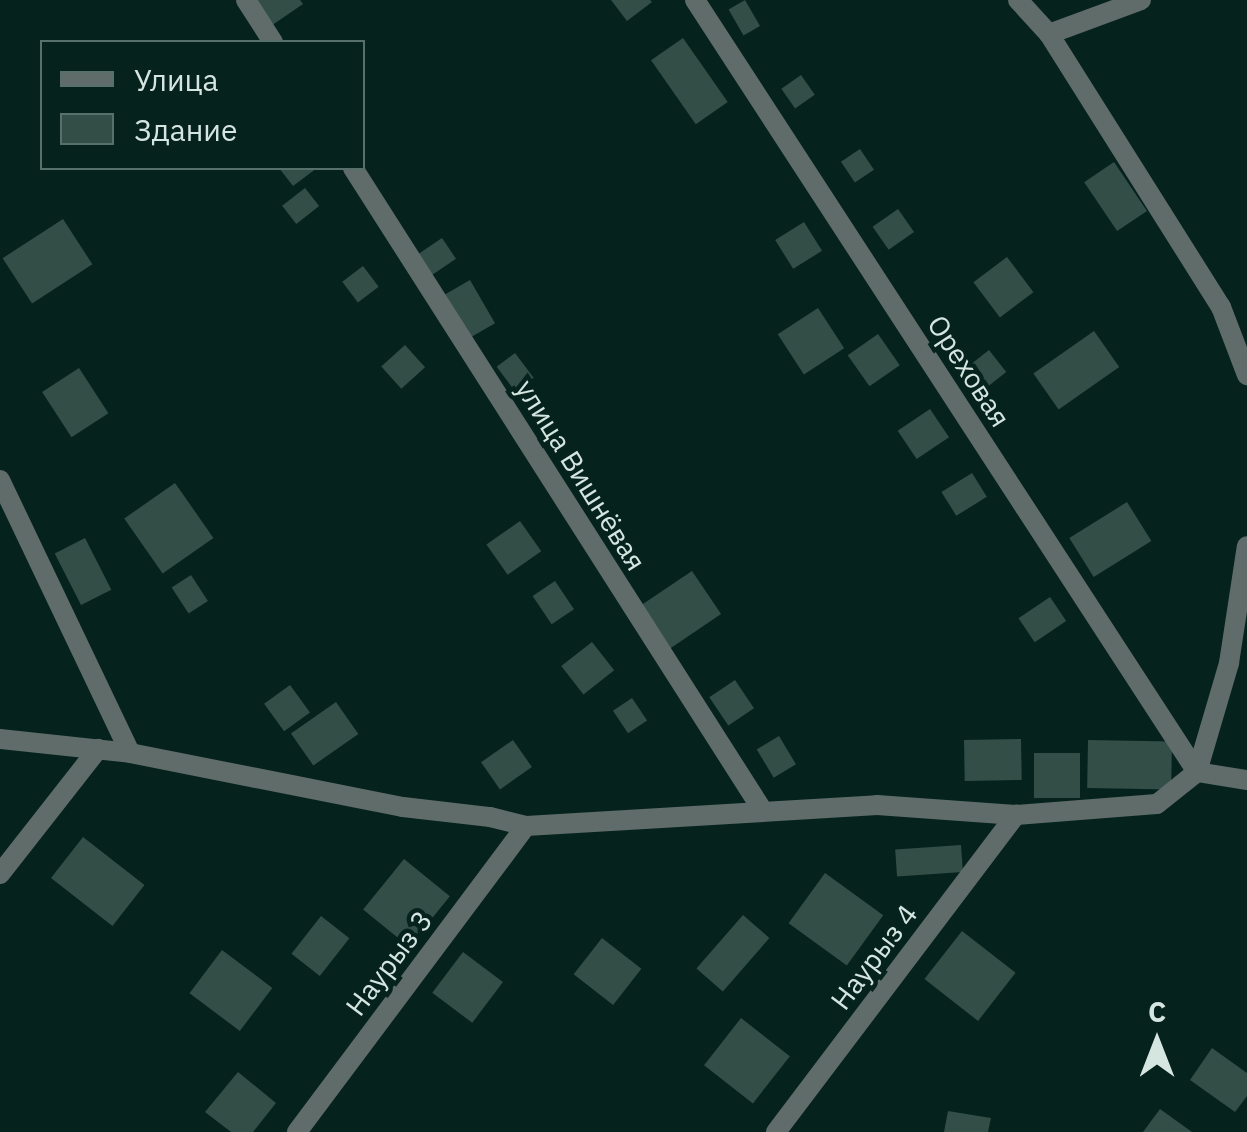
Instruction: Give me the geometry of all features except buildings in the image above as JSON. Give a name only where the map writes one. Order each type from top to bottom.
[{"type":"street","points":[[246,0],[273,40]]},
{"type":"street","name":"Ореховая","points":[[696,0],[1197,772]]},
{"type":"street","points":[[1018,0],[1049,34],[1239,331],[1247,375]]},
{"type":"street","points":[[1049,34],[1141,0]]},
{"type":"street","name":"улица Вишнёвая","points":[[354,170],[762,811]]},
{"type":"street","points":[[0,480],[130,753]]},
{"type":"street","points":[[0,739],[130,753],[385,804],[490,817],[526,826],[876,805],[1016,814],[1157,804],[1197,772],[1238,661],[1247,546]]},
{"type":"street","points":[[0,874],[98,749]]},
{"type":"street","points":[[1197,772],[1247,780]]},
{"type":"street","name":"Наурыз 4","points":[[776,1132],[1016,814]]},
{"type":"street","name":"Наурыз 3","points":[[297,1132],[526,826]]}]
